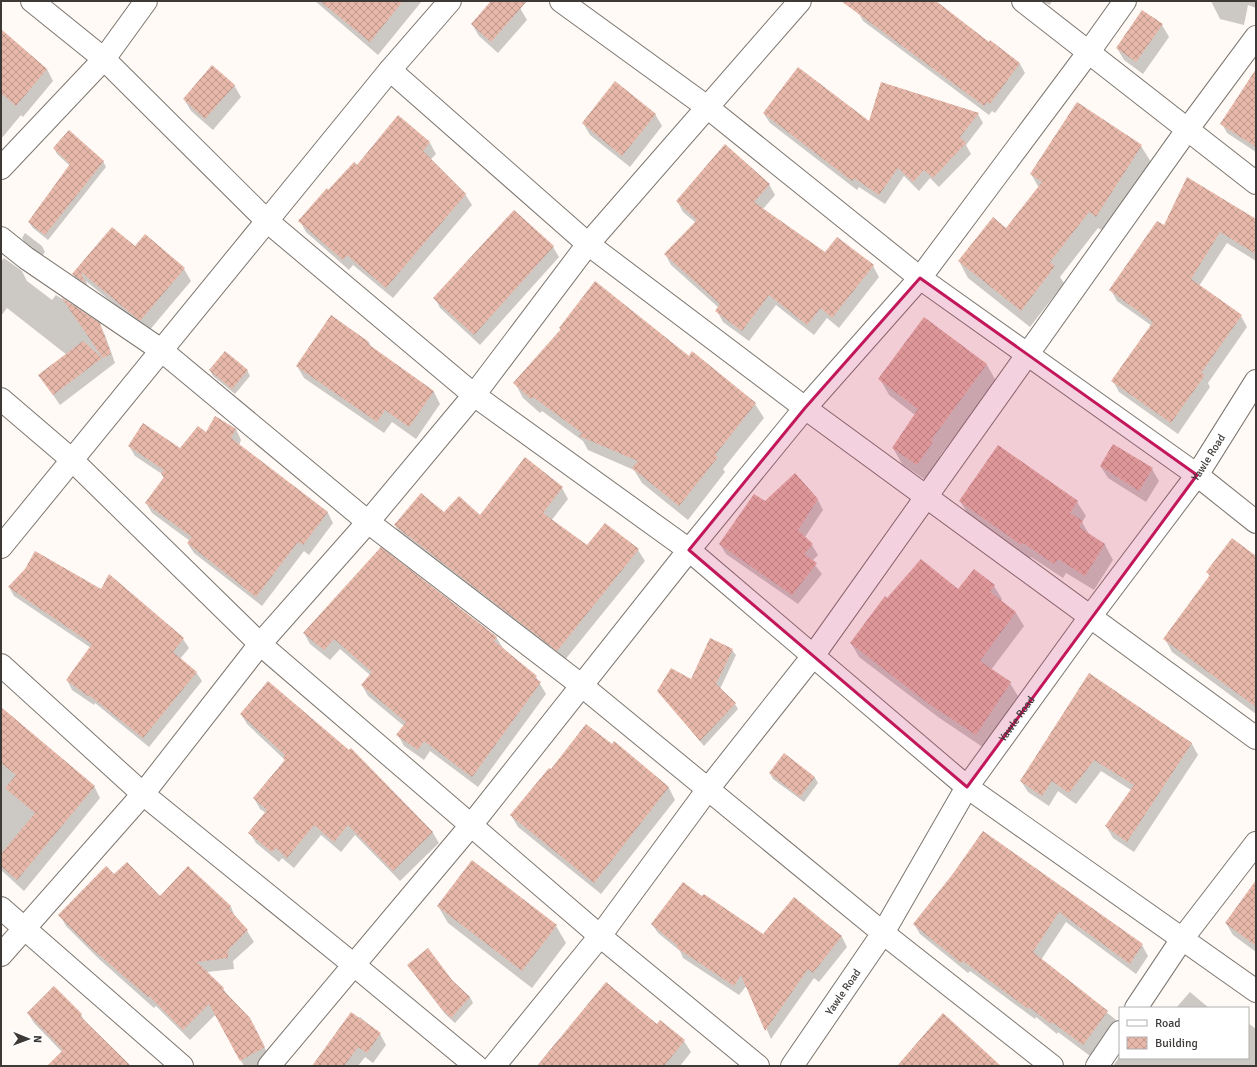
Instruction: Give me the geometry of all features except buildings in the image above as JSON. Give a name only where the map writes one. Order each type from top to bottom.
[{"type":"street","points":[[32,1],[104,59],[268,221],[474,395],[689,550],[967,787],[1256,991]]},
{"type":"street","points":[[1,168],[104,59],[146,1]]},
{"type":"street","points":[[1,547],[71,459],[268,221],[390,70],[450,1]]},
{"type":"street","points":[[561,1],[708,107],[920,278],[1197,476],[1256,522]]},
{"type":"street","points":[[1,955],[144,794],[260,644],[368,522],[474,395],[588,244],[800,1]]},
{"type":"street","points":[[1023,1],[1256,183]]},
{"type":"street","points":[[269,1066],[472,824],[689,550],[805,408],[920,278],[1125,1]]},
{"type":"street","points":[[494,1066],[600,936],[708,789],[813,656],[1188,130],[1256,38]]},
{"type":"street","points":[[390,70],[588,244],[925,497],[1256,738]]},
{"type":"street","points":[[1,238],[26,258],[161,350],[368,522],[581,685],[883,933],[1052,1066]]},
{"type":"street","name":"Yawle Road","points":[[792,1066],[883,933],[967,787],[1090,617],[1197,476],[1256,381]]},
{"type":"street","points":[[1,399],[71,459],[260,644],[472,824],[600,936],[758,1066]]},
{"type":"street","points":[[1,665],[144,794],[476,1066]]},
{"type":"street","points":[[1137,1007],[1182,939],[1256,843]]},
{"type":"street","points":[[1,908],[182,1066]]},
{"type":"street","points":[[1097,1066],[1119,1033]]},
{"type":"highlighted area","points":[[920,278],[1197,475],[967,787],[689,550],[805,408]]}]
